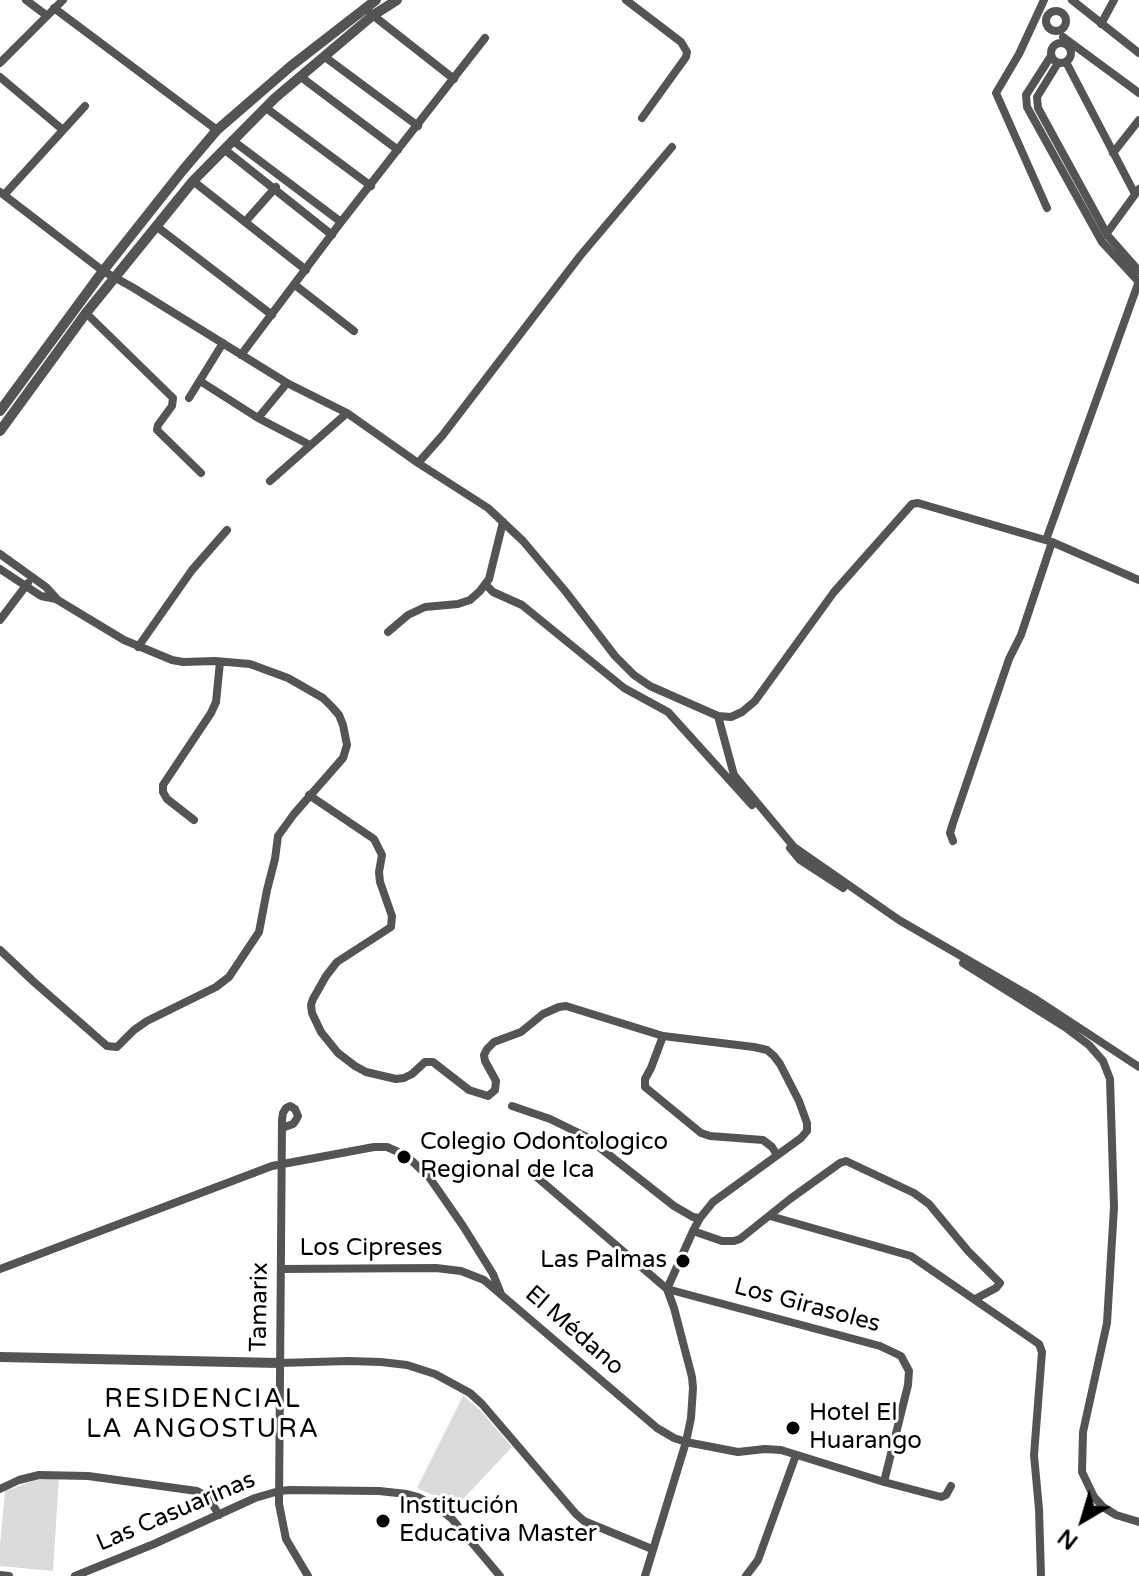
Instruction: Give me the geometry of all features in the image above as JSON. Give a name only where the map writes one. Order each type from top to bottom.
[{"type":"street","points":[[26,0],[46,15]]},
{"type":"street","points":[[0,63],[63,0]]},
{"type":"street","points":[[3,414],[193,181],[266,108],[325,57],[369,12],[376,0]]},
{"type":"street","points":[[0,431],[3,414],[103,271],[217,130],[291,66],[369,12],[397,0]]},
{"type":"street","points":[[626,0],[681,42],[687,52],[642,118]]},
{"type":"street","points":[[1045,0],[1052,11]]},
{"type":"street","points":[[1045,0],[996,93],[1047,208]]},
{"type":"street","points":[[1072,0],[1139,53]]},
{"type":"street","points":[[1101,24],[1114,0]]},
{"type":"street","points":[[54,8],[217,130]]},
{"type":"street","points":[[1052,11],[1059,11],[1066,18],[1052,50],[1137,192],[1107,233]]},
{"type":"street","points":[[1052,11],[1046,19],[1047,25],[1139,93]]},
{"type":"street","points":[[369,12],[454,79]]},
{"type":"street","points":[[953,841],[950,833],[953,823],[1009,659],[1021,635],[1049,541],[1139,282],[1102,242],[1027,107],[1026,95],[1058,60],[1070,59],[1072,52],[1060,37]]},
{"type":"street","points":[[241,355],[485,38]]},
{"type":"street","points":[[325,57],[418,126]]},
{"type":"street","points":[[1058,60],[1037,97],[1038,108],[1107,233],[1138,267]]},
{"type":"street","points":[[0,77],[63,130]]},
{"type":"street","points":[[301,77],[398,150]]},
{"type":"street","points":[[85,106],[2,194],[103,271],[287,383],[347,413],[488,508],[531,551],[615,656],[650,686],[718,716],[731,717],[742,712],[755,701],[834,592],[912,504],[918,503],[1049,541],[1139,580]]},
{"type":"street","points":[[266,108],[371,186]]},
{"type":"street","points":[[1113,153],[1139,120]]},
{"type":"street","points":[[232,140],[341,222]]},
{"type":"street","points":[[418,463],[580,256],[672,147]]},
{"type":"street","points":[[224,149],[332,235]]},
{"type":"street","points":[[245,222],[283,179]]},
{"type":"street","points":[[193,181],[306,270]]},
{"type":"street","points":[[156,226],[272,315]]},
{"type":"street","points":[[295,285],[354,331]]},
{"type":"street","points":[[86,313],[173,398],[172,406],[157,430],[201,473]]},
{"type":"street","points":[[189,398],[223,343]]},
{"type":"street","points":[[200,381],[258,418],[310,445]]},
{"type":"street","points":[[258,418],[287,383]]},
{"type":"street","points":[[270,481],[347,413]]},
{"type":"street","points":[[388,632],[408,615],[425,607],[470,600],[489,579],[503,522]]},
{"type":"street","points":[[138,647],[192,570],[227,530]]},
{"type":"street","points":[[0,554],[46,587],[56,599],[138,647],[183,662],[250,664],[288,678],[323,698],[339,715],[346,736],[346,752],[278,836],[261,923],[255,938],[229,977],[216,987],[147,1021],[112,1048],[0,950]]},
{"type":"street","points":[[0,569],[41,596],[56,599]]},
{"type":"street","points":[[0,620],[32,578]]},
{"type":"street","points":[[485,584],[493,592],[522,605],[624,688],[668,712],[800,860],[1065,1027],[1089,1045],[1103,1061],[1110,1079],[1114,1207],[1107,1323],[1083,1432],[1082,1472],[1094,1497],[1103,1507],[1139,1522]]},
{"type":"street","points":[[194,820],[167,799],[163,785],[211,713],[216,702],[220,662]]},
{"type":"street","points":[[718,716],[734,775],[794,847],[899,920],[1037,1000],[1139,1067]]},
{"type":"street","points":[[309,795],[368,834],[379,847],[382,855],[380,882],[393,923],[387,932],[343,957],[332,967],[313,999],[315,1021],[346,1061],[366,1072],[396,1079],[412,1074],[425,1062],[433,1062],[469,1090],[488,1096],[495,1090],[496,1081],[485,1061],[487,1049],[494,1042],[521,1032],[543,1014],[559,1007],[572,1007],[663,1036],[767,1050],[780,1064],[807,1123],[807,1131],[713,1202],[693,1231],[667,1289]]},
{"type":"street","points":[[663,1036],[645,1079],[645,1087],[701,1133],[763,1140],[777,1155]]},
{"type":"street","points":[[512,1106],[550,1119],[585,1136],[674,1206],[700,1218]]},
{"type":"street","name":"Tamarix","points":[[282,1128],[280,1516],[286,1539],[308,1576]]},
{"type":"street","name":"El Médano","points":[[0,1269],[283,1163],[387,1147],[403,1154],[429,1177],[493,1274],[501,1295],[657,1428],[686,1442],[729,1451],[773,1449],[941,1497],[951,1486]]},
{"type":"street","points":[[693,1231],[710,1238],[734,1241],[748,1234],[846,1161],[924,1199],[1000,1283],[1000,1286],[975,1299]]},
{"type":"street","points":[[532,1173],[667,1289],[674,1308],[692,1377],[692,1408],[686,1442],[645,1576]]},
{"type":"street","points":[[770,1216],[911,1256],[1039,1344],[1034,1455],[1041,1576]]},
{"type":"street","name":"Los Cipreses","points":[[281,1269],[450,1269],[484,1280],[501,1295]]},
{"type":"street","name":"Los Girasoles","points":[[667,1289],[880,1346],[901,1356],[909,1371],[908,1385],[884,1482]]},
{"type":"street","points":[[0,1357],[279,1363],[349,1361],[407,1365],[435,1374],[470,1393],[584,1521],[652,1549]]},
{"type":"street","points":[[746,1576],[758,1560],[796,1455]]},
{"type":"street","points":[[0,1489],[49,1473],[102,1477],[197,1491],[208,1497],[219,1515]]},
{"type":"street","name":"Las Casuarinas","points":[[75,1576],[255,1498],[279,1491],[379,1491],[418,1497],[440,1509],[500,1576]]},
{"type":"street","points":[[0,1575],[9,1576]]},
{"type":"shaded area","points":[[463,1396],[480,1410],[512,1447],[453,1510],[437,1497],[417,1488]]},
{"type":"shaded area","points":[[59,1477],[53,1571],[0,1566],[5,1491],[33,1481]]},
{"type":"place","name":"Colegio Odontologico Regional de Ica","points":[[404,1157]]},
{"type":"place","name":"Las Palmas","points":[[683,1261]]},
{"type":"place","name":"Hotel El Huarango","points":[[793,1428]]},
{"type":"place","name":"Institución Educativa Master","points":[[383,1521]]},
{"type":"district","name":"RESIDENCIAL LA ANGOSTURA","points":[[203,1415]]}]
